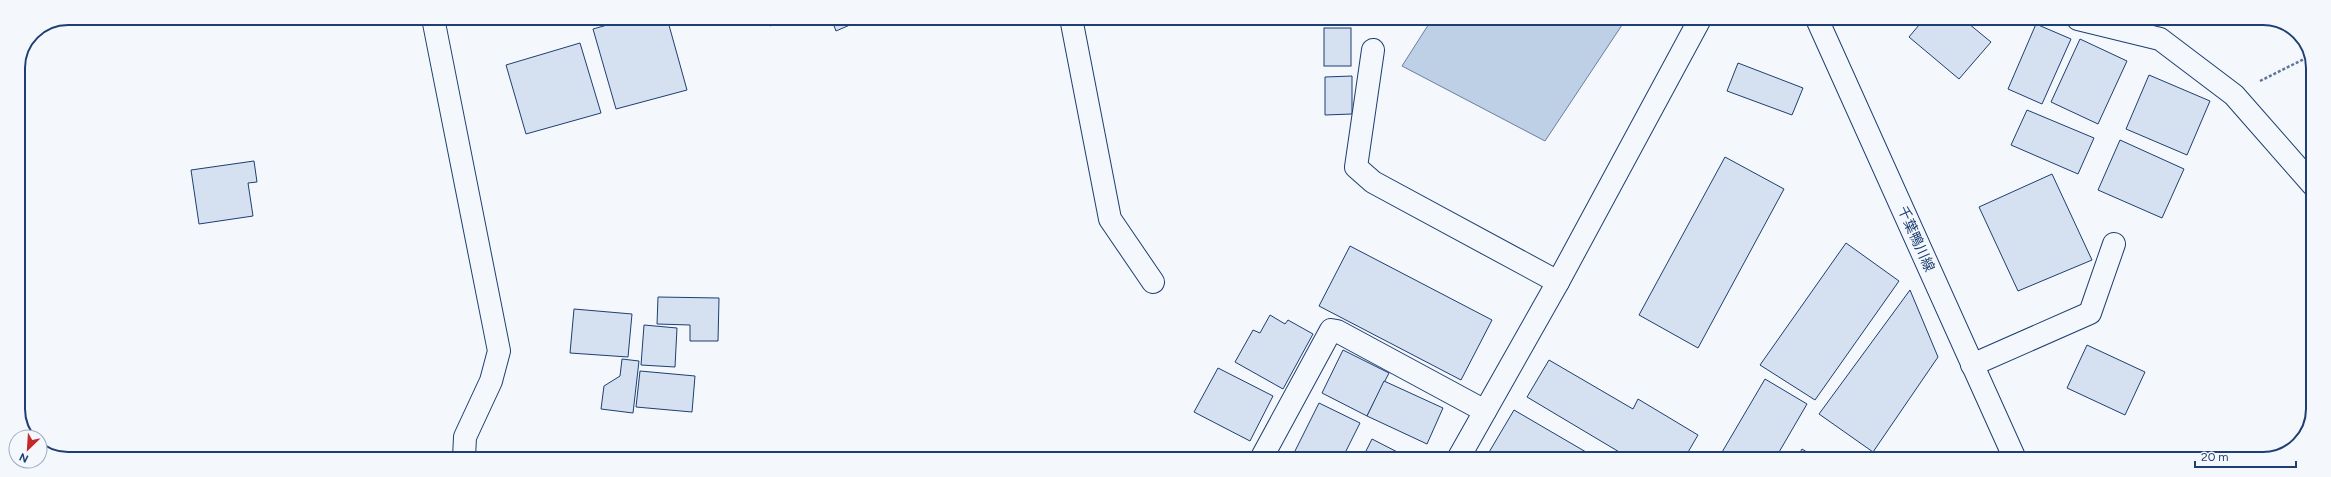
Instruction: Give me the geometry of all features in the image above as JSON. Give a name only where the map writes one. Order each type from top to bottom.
[{"type":"street","points":[[434,25],[499,351],[491,381],[465,437],[464,452]]},
{"type":"street","points":[[1071,25],[1110,219],[1153,282]]},
{"type":"street","points":[[1462,452],[1558,282],[1697,25]]},
{"type":"street","name":"千葉鴨川線","points":[[1821,25],[2012,452]]},
{"type":"street","points":[[2103,25],[2160,39],[2234,95],[2306,177]]},
{"type":"street","points":[[1373,50],[1356,167],[1372,182],[1558,282]]},
{"type":"street","points":[[1972,365],[2090,313],[2114,244]]},
{"type":"street","points":[[1265,452],[1331,330],[1337,331],[1485,411]]},
{"type":"path","points":[[2234,95],[2305,58]]},
{"type":"water","points":[[1428,25],[1622,25],[1545,141],[1402,66]]},
{"type":"building","points":[[607,25],[669,25],[687,90],[616,109],[593,29]]},
{"type":"building","points":[[834,25],[850,25],[836,31]]},
{"type":"building","points":[[1919,25],[1970,25],[1991,42],[1959,79],[1909,37]]},
{"type":"building","points":[[2036,25],[2071,39],[2042,104],[2008,89]]},
{"type":"building","points":[[1324,28],[1351,28],[1351,66],[1324,66]]},
{"type":"building","points":[[2080,39],[2127,61],[2098,124],[2051,102]]},
{"type":"building","points":[[580,43],[601,113],[526,134],[506,65]]},
{"type":"building","points":[[1738,63],[1803,88],[1792,115],[1727,91]]},
{"type":"building","points":[[2149,75],[2210,101],[2187,155],[2126,129]]},
{"type":"building","points":[[1352,76],[1352,114],[1325,115],[1325,77]]},
{"type":"building","points":[[2027,110],[2094,138],[2078,174],[2011,145]]},
{"type":"building","points":[[2120,140],[2184,169],[2162,218],[2098,190]]},
{"type":"building","points":[[1725,157],[1784,189],[1698,348],[1639,315]]},
{"type":"building","points":[[254,161],[257,182],[248,183],[253,216],[199,224],[191,170]]},
{"type":"building","points":[[2052,174],[2092,260],[2018,291],[1979,207]]},
{"type":"building","points":[[1846,243],[1899,281],[1815,400],[1760,365]]},
{"type":"building","points":[[1350,246],[1492,320],[1461,380],[1319,306]]},
{"type":"building","points":[[1910,290],[1938,357],[1873,452],[1819,414]]},
{"type":"building","points":[[658,297],[719,298],[718,341],[690,341],[690,325],[657,324]]},
{"type":"building","points":[[574,309],[632,314],[628,357],[570,353]]},
{"type":"building","points":[[1270,315],[1285,324],[1288,320],[1313,334],[1283,389],[1235,362],[1253,330],[1260,333]]},
{"type":"building","points":[[644,325],[677,328],[675,367],[641,365]]},
{"type":"building","points":[[2087,345],[2145,372],[2125,415],[2067,388]]},
{"type":"building","points":[[1343,350],[1389,373],[1367,416],[1322,393]]},
{"type":"building","points":[[622,359],[639,361],[633,413],[601,409],[604,386],[620,376]]},
{"type":"building","points":[[1549,360],[1633,409],[1638,399],[1698,435],[1688,452],[1619,452],[1527,397]]},
{"type":"building","points":[[1218,368],[1273,396],[1250,441],[1194,412]]},
{"type":"building","points":[[640,371],[695,376],[692,412],[636,407]]},
{"type":"building","points":[[1765,379],[1807,404],[1779,452],[1722,452]]},
{"type":"building","points":[[1384,381],[1443,408],[1427,444],[1367,416]]},
{"type":"building","points":[[1319,403],[1360,423],[1346,452],[1294,452]]},
{"type":"building","points":[[1514,410],[1586,452],[1489,452]]},
{"type":"building","points":[[1372,439],[1397,452],[1366,452]]}]
